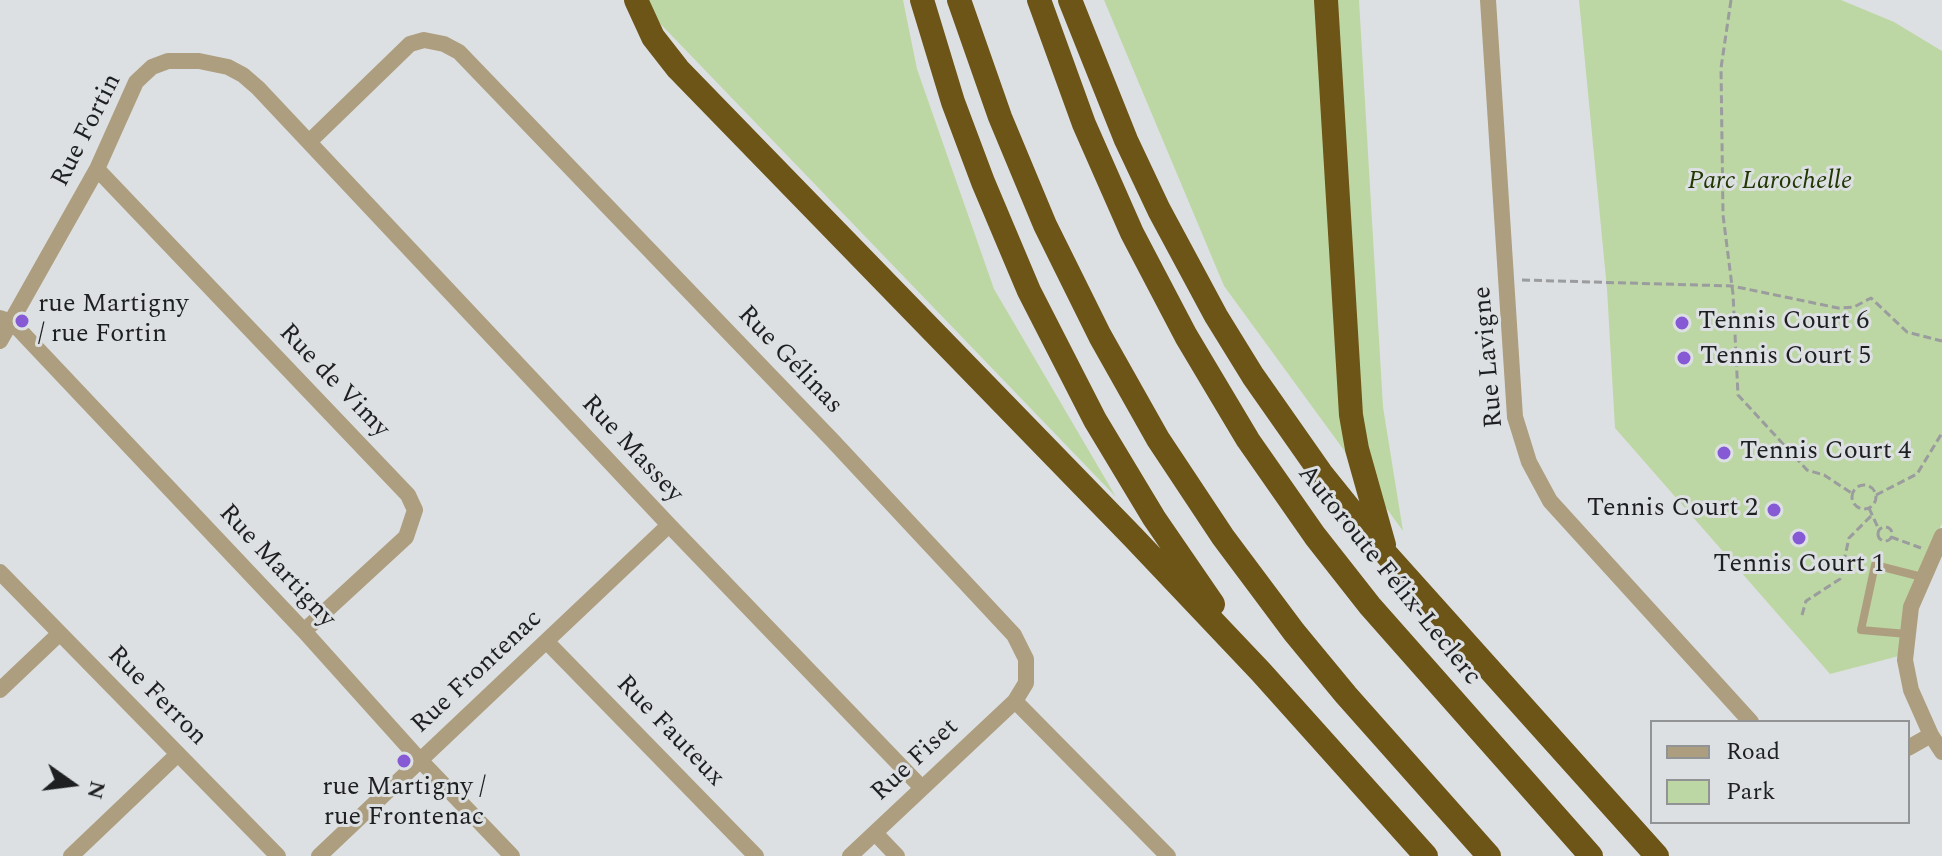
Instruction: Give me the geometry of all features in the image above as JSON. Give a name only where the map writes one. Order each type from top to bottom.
[{"type":"highway","points":[[636,0],[653,37],[678,69],[1261,672],[1426,856]]},
{"type":"highway","points":[[922,0],[947,84],[983,182],[1029,291],[1057,347],[1095,420],[1154,518],[1261,672]]},
{"type":"highway","points":[[959,0],[1000,117],[1045,225],[1100,336],[1158,439],[1231,548],[1303,643],[1489,856]]},
{"type":"highway","name":"Autoroute Félix-Leclerc","points":[[1039,0],[1084,124],[1132,233],[1186,336],[1248,440],[1307,526],[1370,606],[1591,856]]},
{"type":"highway","points":[[1070,0],[1126,140],[1159,210],[1216,316],[1305,452],[1387,555],[1657,856]]},
{"type":"highway","points":[[1326,0],[1351,415],[1357,449],[1387,555]]},
{"type":"street","name":"Rue Lavigne","points":[[1488,0],[1515,417],[1529,462],[1550,501],[1749,720]]},
{"type":"street","name":"Rue Gélinas","points":[[309,142],[410,44],[424,40],[444,44],[459,52],[832,440],[1014,635],[1026,659],[1026,683],[1015,701]]},
{"type":"street","name":"Rue Fortin","points":[[0,341],[6,320],[97,169],[136,82],[152,67],[168,61],[199,61],[228,67],[243,75],[309,142]]},
{"type":"street","name":"Rue Massey","points":[[309,142],[669,525],[922,788]]},
{"type":"street","name":"Rue de Vimy","points":[[97,169],[408,495],[415,510],[406,537],[304,631]]},
{"type":"street","name":"Rue Martigny","points":[[6,320],[304,631],[419,759],[512,856]]},
{"type":"street","name":"Rue Frontenac","points":[[319,856],[669,525]]},
{"type":"street","points":[[1942,536],[1911,607],[1905,660],[1911,690],[1942,752]]},
{"type":"street","name":"Rue Ferron","points":[[0,572],[278,856]]},
{"type":"street","points":[[0,690],[59,634]]},
{"type":"street","name":"Rue Fauteux","points":[[547,642],[756,856]]},
{"type":"street","name":"Rue Fiset","points":[[850,856],[1015,701]]},
{"type":"street","points":[[1015,701],[1168,856]]},
{"type":"street","points":[[1910,747],[1931,735]]},
{"type":"street","points":[[71,856],[178,754]]},
{"type":"street","points":[[875,833],[897,856]]},
{"type":"lane","points":[[1907,634],[1861,630],[1875,565],[1922,577]]},
{"type":"path","points":[[1731,0],[1721,68],[1723,200],[1733,294],[1738,395],[1807,470],[1824,475],[1853,494]]},
{"type":"path","points":[[1507,280],[1732,286],[1838,308],[1854,307],[1871,298],[1907,332],[1942,341]]},
{"type":"path","points":[[1876,495],[1917,474],[1942,433]]},
{"type":"path","points":[[1865,486],[1876,495],[1875,503],[1869,508],[1859,508],[1854,502],[1853,494],[1858,488],[1865,486]]},
{"type":"path","points":[[1869,508],[1880,530],[1881,540],[1891,537]]},
{"type":"path","points":[[1802,615],[1806,601],[1840,579],[1849,538],[1871,516]]},
{"type":"path","points":[[1880,530],[1890,529],[1891,537]]},
{"type":"path","points":[[1891,537],[1933,552]]},
{"type":"green space","points":[[647,0],[903,0],[917,69],[994,289],[1116,497],[649,12]]},
{"type":"green space","points":[[1104,0],[1359,0],[1383,407],[1403,531],[1224,286]]},
{"type":"green space","name":"Parc Larochelle","points":[[1579,0],[1841,0],[1894,22],[1942,51],[1942,524],[1925,557],[1899,656],[1830,674],[1615,428],[1607,289]]},
{"type":"place","name":"rue Martigny / rue Fortin","points":[[22,321]]},
{"type":"place","name":"Tennis Court 6","points":[[1682,323]]},
{"type":"place","name":"Tennis Court 5","points":[[1684,358]]},
{"type":"place","name":"Tennis Court 4","points":[[1724,453]]},
{"type":"place","name":"Tennis Court 2","points":[[1774,510]]},
{"type":"place","name":"Tennis Court 1","points":[[1799,538]]},
{"type":"place","name":"rue Martigny / rue Frontenac","points":[[404,761]]}]
